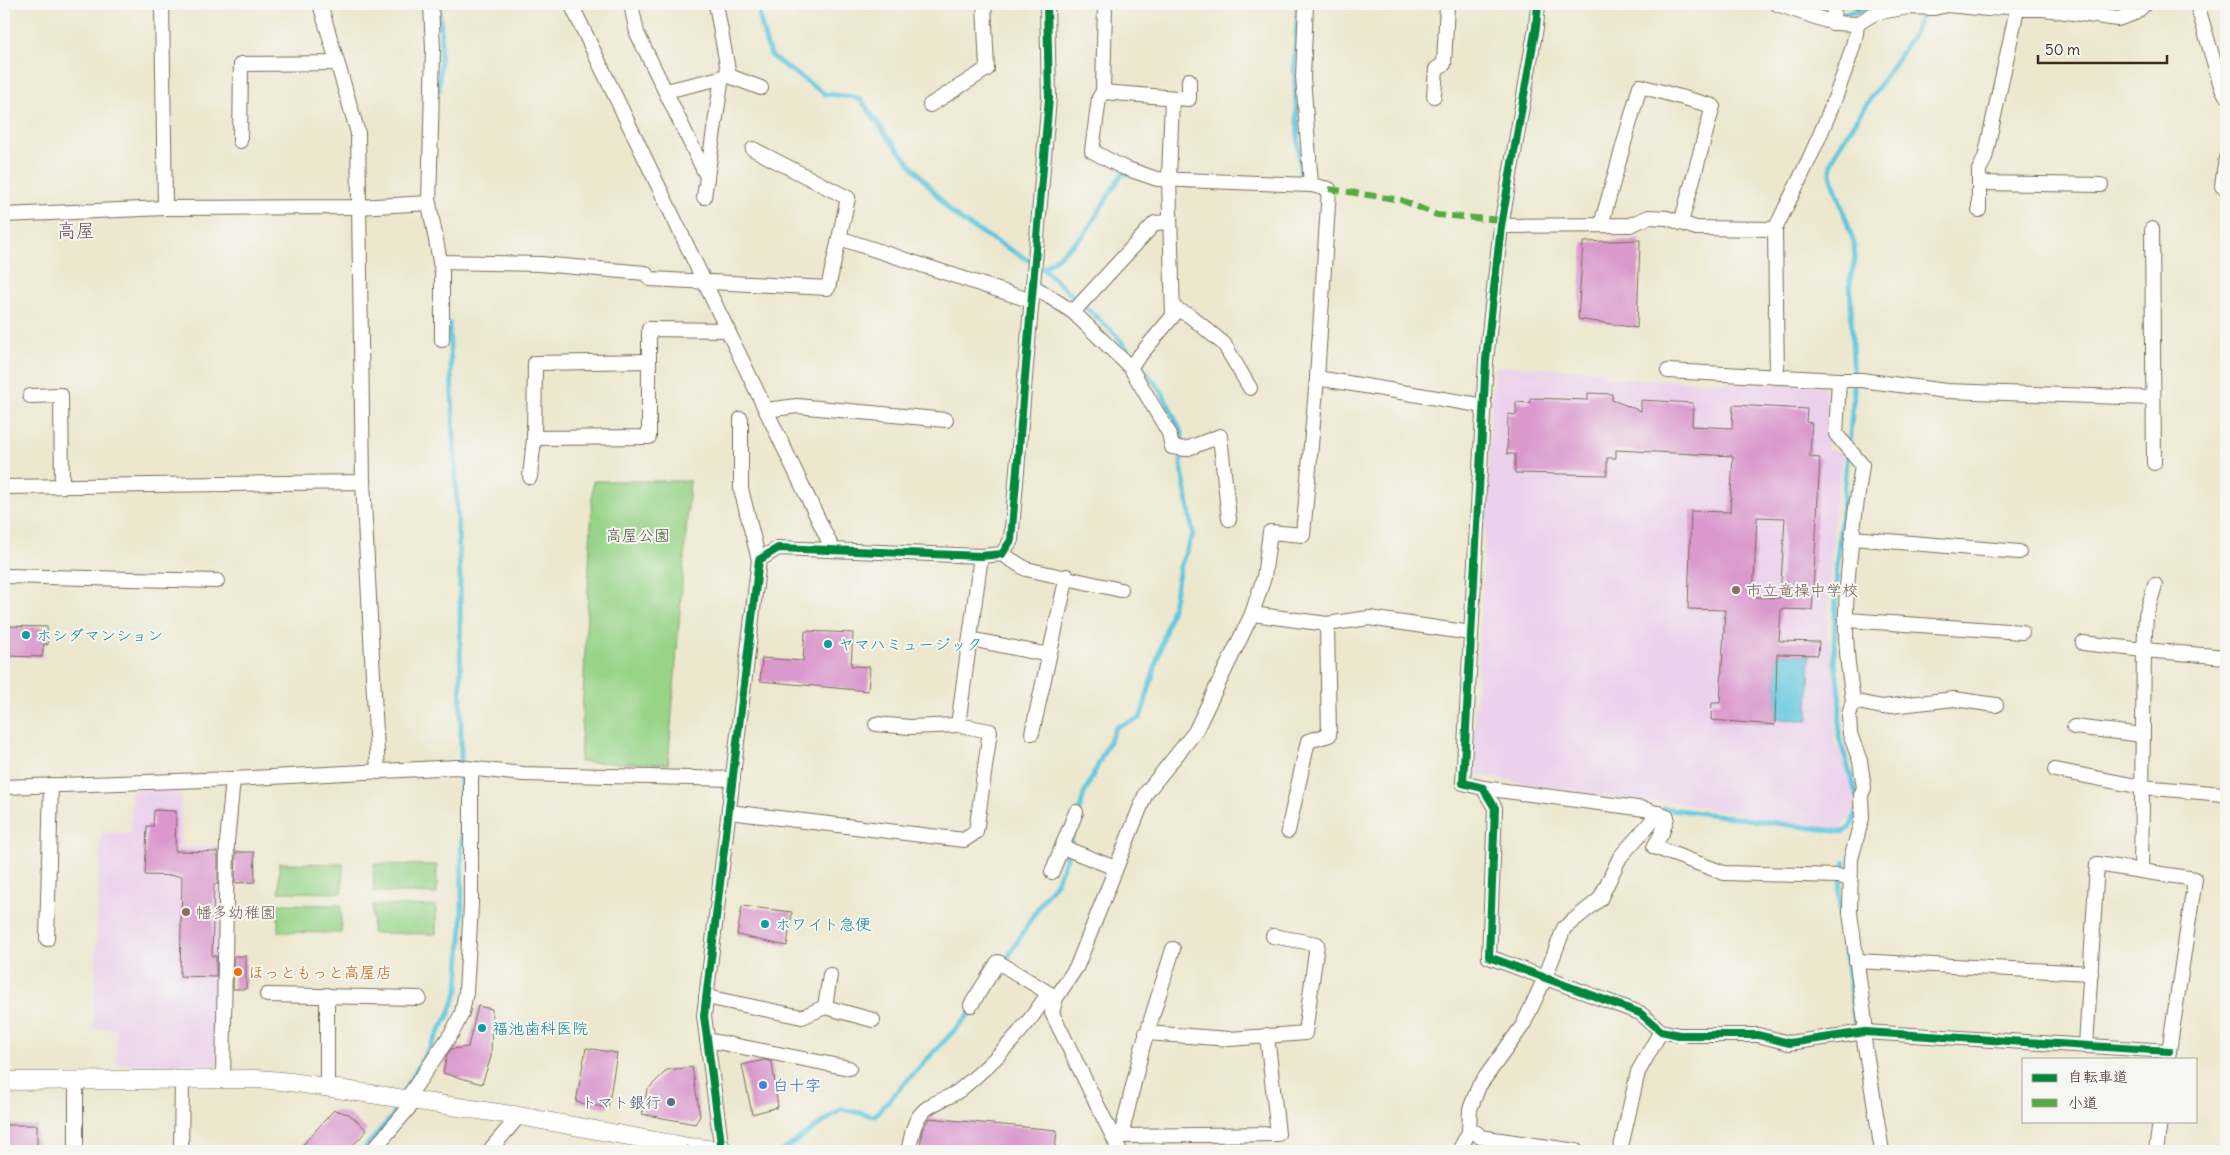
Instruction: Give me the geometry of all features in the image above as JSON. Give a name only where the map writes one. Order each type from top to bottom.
[{"type":"street","points":[[162,4],[165,208]]},
{"type":"street","points":[[320,4],[358,133],[363,482],[378,772]]},
{"type":"street","points":[[431,4],[433,49],[429,203],[444,262],[442,340]]},
{"type":"street","points":[[571,4],[833,550]]},
{"type":"street","points":[[631,4],[637,33],[707,176]]},
{"type":"street","points":[[704,197],[725,76],[716,4]]},
{"type":"street","points":[[930,105],[987,69],[984,4]]},
{"type":"street","points":[[1002,554],[1012,540],[1049,98],[1047,4]]},
{"type":"street","points":[[908,1151],[918,1117],[928,1106],[959,1090],[993,1060],[1077,966],[1146,793],[1195,732],[1252,614],[1264,577],[1270,532],[1302,535],[1317,378],[1329,189],[1305,185],[1169,183],[1122,167],[1092,151],[1099,98],[1103,92],[1106,4]]},
{"type":"street","points":[[1305,185],[1303,77],[1306,4]]},
{"type":"street","points":[[1434,96],[1436,69],[1444,64],[1447,4]]},
{"type":"street","points":[[1538,4],[1536,27],[1501,226],[1486,360],[1463,783],[1483,788],[1645,809],[1659,813],[1667,817],[1662,833],[1654,847],[1724,873],[1844,878]]},
{"type":"street","points":[[1777,4],[1833,14],[1857,24]]},
{"type":"street","points":[[1777,377],[1774,229],[1801,177],[1833,106],[1850,56],[1857,24],[1875,13],[1908,7],[1926,8],[1948,5],[1988,9],[2009,5],[2017,9],[2080,9],[2118,19],[2135,13],[2145,4]]},
{"type":"street","points":[[2197,4],[2224,88]]},
{"type":"street","points":[[1979,210],[1979,170],[1985,158],[2017,9]]},
{"type":"street","points":[[240,141],[241,64],[337,63]]},
{"type":"street","points":[[666,91],[725,76],[761,88]]},
{"type":"street","points":[[1103,92],[1189,99],[1189,80]]},
{"type":"street","points":[[1601,225],[1640,86],[1713,106],[1681,223]]},
{"type":"street","points":[[1134,362],[1173,316],[1169,183],[1172,98]]},
{"type":"street","points":[[444,262],[540,264],[645,273],[650,279],[828,288],[848,198],[753,149]]},
{"type":"street","points":[[2226,158],[2222,186],[2226,186]]},
{"type":"street","points":[[1979,183],[2101,185]]},
{"type":"street","points":[[4,215],[165,208],[358,207],[429,203]]},
{"type":"street","points":[[1501,226],[1630,225],[1649,217],[1667,218],[1696,228],[1774,229]]},
{"type":"street","points":[[1078,307],[1155,223],[1170,222]]},
{"type":"street","points":[[2152,229],[2154,463]]},
{"type":"street","points":[[839,238],[1032,301]]},
{"type":"street","points":[[1033,286],[1078,307],[1134,362],[1169,432],[1172,447],[1182,449],[1220,436],[1228,519]]},
{"type":"street","points":[[1173,308],[1189,315],[1224,344],[1250,388]]},
{"type":"street","points":[[534,438],[649,437],[649,329],[728,330]]},
{"type":"street","points":[[530,477],[534,438],[535,363],[649,361]]},
{"type":"street","points":[[1668,371],[1850,380],[1946,391],[2152,398]]},
{"type":"street","points":[[1317,378],[1485,406]]},
{"type":"street","points":[[1850,380],[1836,434],[1862,465],[1852,538],[1846,652],[1853,701],[1849,715],[1850,734],[1860,761],[1864,788],[1861,795],[1862,818],[1844,878],[1856,961],[1860,1033],[1882,1151]]},
{"type":"street","points":[[30,396],[61,396],[62,486]]},
{"type":"street","points":[[766,410],[798,406],[946,420]]},
{"type":"street","points":[[4,1081],[223,1079],[283,1081],[519,1116],[689,1147],[724,1151],[704,1016],[759,560],[742,489],[741,419]]},
{"type":"street","points":[[4,487],[363,482]]},
{"type":"street","points":[[1852,538],[2019,552]]},
{"type":"street","points":[[759,560],[778,548],[981,556],[1002,554],[1026,569],[1067,576],[1121,590]]},
{"type":"street","points":[[958,725],[981,556]]},
{"type":"street","points":[[4,576],[218,581]]},
{"type":"street","points":[[1032,732],[1067,576]]},
{"type":"street","points":[[2140,871],[2144,650],[2146,615],[2155,585]]},
{"type":"street","points":[[1252,614],[1327,624],[1369,618],[1471,633]]},
{"type":"street","points":[[1847,620],[2022,632]]},
{"type":"street","points":[[1288,831],[1308,741],[1329,735],[1327,624]]},
{"type":"street","points":[[970,639],[1050,655]]},
{"type":"street","points":[[2084,643],[2226,657]]},
{"type":"street","points":[[1853,701],[1882,707],[1954,699],[1996,705]]},
{"type":"street","points":[[729,812],[964,840],[976,832],[990,731],[958,725],[910,727],[876,724]]},
{"type":"street","points":[[2074,727],[2143,735]]},
{"type":"street","points":[[4,787],[464,768],[523,774],[733,779]]},
{"type":"street","points":[[372,1151],[404,1100],[453,1031],[462,1013],[466,992],[471,905],[464,768]]},
{"type":"street","points":[[2054,770],[2142,787],[2223,794]]},
{"type":"street","points":[[223,1079],[227,842],[234,779]]},
{"type":"street","points":[[47,939],[51,785]]},
{"type":"street","points":[[1483,788],[1490,796],[1495,808],[1489,957],[1640,1013],[1661,1031],[1680,1035],[1758,1035],[1789,1043],[1860,1033],[2086,1046],[2169,1055],[2195,879],[2097,864],[2086,1046]]},
{"type":"street","points":[[1052,872],[1067,849],[1076,812]]},
{"type":"street","points":[[1459,1151],[1469,1132],[1470,1109],[1479,1086],[1523,1025],[1545,978],[1564,928],[1600,899],[1620,858],[1659,813]]},
{"type":"street","points":[[1067,849],[1115,868]]},
{"type":"street","points":[[1146,1033],[1230,1039],[1305,1033],[1317,944],[1273,936]]},
{"type":"street","points":[[1119,1143],[1146,1033],[1173,949]]},
{"type":"street","points":[[1856,961],[2091,973]]},
{"type":"street","points":[[971,1005],[998,962],[1052,995]]},
{"type":"street","points":[[825,1007],[830,975]]},
{"type":"street","points":[[267,995],[419,998]]},
{"type":"street","points":[[327,995],[327,1087]]},
{"type":"street","points":[[1052,995],[1052,1013],[1119,1143]]},
{"type":"street","points":[[706,997],[802,1017],[825,1007],[873,1020]]},
{"type":"street","points":[[1620,1151],[1638,1072],[1661,1031]]},
{"type":"street","points":[[1119,1143],[1278,1134],[1267,1035]]},
{"type":"street","points":[[707,1040],[849,1068]]},
{"type":"street","points":[[181,1151],[182,1079]]},
{"type":"street","points":[[76,1081],[76,1151]]},
{"type":"street","points":[[489,1151],[519,1116]]},
{"type":"street","points":[[2156,1151],[2160,1122]]},
{"type":"street","points":[[1469,1132],[1477,1133],[1480,1137],[1537,1149],[1576,1151]]},
{"type":"shaded area","points":[[1500,366],[1605,371],[1605,378],[1822,386],[1830,398],[1827,450],[1840,451],[1843,457],[1835,505],[1827,624],[1837,696],[1834,745],[1839,748],[1854,794],[1855,805],[1852,814],[1840,829],[1787,822],[1662,800],[1661,804],[1474,775],[1472,773],[1494,369]]},
{"type":"shaded area","points":[[181,789],[181,847],[222,846],[218,1064],[116,1064],[116,1029],[93,1029],[101,832],[131,833],[131,790]]},
{"type":"green space","name":"高屋公園","points":[[593,481],[690,481],[668,764],[580,762]]},
{"type":"green space","points":[[279,863],[343,864],[342,893],[279,892]]},
{"type":"green space","points":[[374,864],[437,865],[437,894],[373,892]]},
{"type":"green space","points":[[278,904],[341,905],[341,933],[278,932]]},
{"type":"green space","points":[[373,905],[436,906],[436,934],[372,933]]},
{"type":"water","points":[[1777,654],[1810,655],[1808,720],[1775,719]]},
{"type":"building","points":[[1640,240],[1637,328],[1578,319],[1583,242]]},
{"type":"building","points":[[1588,393],[1612,394],[1612,400],[1641,411],[1641,400],[1693,403],[1692,426],[1732,428],[1733,405],[1807,409],[1806,422],[1812,423],[1810,457],[1820,458],[1812,610],[1781,609],[1779,641],[1819,642],[1818,655],[1777,654],[1775,725],[1711,720],[1712,703],[1720,703],[1725,610],[1688,609],[1691,511],[1730,512],[1733,456],[1616,450],[1616,458],[1607,458],[1607,475],[1515,473],[1515,454],[1507,454],[1508,414],[1516,415],[1516,402],[1530,403],[1530,398],[1588,400]],"holes":[[[1757,517],[1785,518],[1780,598],[1753,597]]]},
{"type":"building","name":"ホシダマンション","points":[[4,626],[47,627],[48,645],[44,643],[42,657],[4,656]]},
{"type":"building","points":[[805,631],[853,633],[851,666],[870,667],[868,691],[760,681],[762,658],[803,661]]},
{"type":"building","points":[[154,810],[176,811],[175,851],[218,852],[218,884],[214,884],[212,956],[216,956],[216,977],[180,976],[182,876],[145,875],[147,826],[153,826]]},
{"type":"building","points":[[236,852],[254,852],[255,882],[235,883]]},
{"type":"building","name":"ホワイト急便","points":[[742,906],[792,912],[787,946],[737,935]]},
{"type":"building","name":"ほっともっと高屋店","points":[[234,956],[246,956],[246,989],[233,989]]},
{"type":"building","name":"福池歯科医院","points":[[478,1006],[492,1009],[491,1057],[482,1084],[443,1073],[447,1055],[451,1049],[468,1047]]},
{"type":"building","points":[[586,1048],[617,1053],[608,1108],[576,1102]]},
{"type":"building","points":[[765,1060],[772,1062],[778,1107],[752,1114],[742,1065]]},
{"type":"building","name":"トマト銀行","points":[[692,1067],[700,1116],[695,1124],[642,1114],[647,1090],[667,1070]]},
{"type":"building","points":[[334,1110],[349,1114],[367,1130],[348,1151],[297,1151]]},
{"type":"building","points":[[929,1118],[1057,1130],[1055,1151],[943,1151],[920,1148],[922,1130]]},
{"type":"building","points":[[4,1125],[37,1125],[37,1151],[4,1151]]},
{"type":"waterway","points":[[439,4],[441,35],[439,91]]},
{"type":"waterway","points":[[759,4],[766,43],[772,57],[825,94],[854,97],[862,101],[886,135],[952,213],[965,223],[1043,269],[1116,335],[1162,392],[1182,434],[1181,464],[1193,534],[1180,567],[1174,601],[1140,718],[1116,727],[1084,794],[1079,812]]},
{"type":"waterway","points":[[1298,4],[1294,68],[1301,183]]},
{"type":"waterway","points":[[1804,4],[1838,13],[1872,8]]},
{"type":"waterway","points":[[2079,4],[2102,7],[2114,7],[2125,4]]},
{"type":"waterway","points":[[1849,446],[1854,392],[1850,280],[1855,259],[1854,243],[1831,175],[1831,163],[1838,148],[1913,35],[1926,8]]},
{"type":"waterway","points":[[1043,269],[1084,235],[1122,174],[1127,174]]},
{"type":"waterway","points":[[402,1095],[448,1016],[458,990],[462,923],[460,575],[449,323]]},
{"type":"waterway","points":[[1848,454],[1837,560],[1834,654],[1840,701],[1839,737],[1857,796]]},
{"type":"waterway","points":[[1664,808],[1843,832],[1850,828],[1857,810]]},
{"type":"waterway","points":[[1003,965],[1044,898],[1056,883],[1066,860],[1073,833]]},
{"type":"waterway","points":[[1845,862],[1839,891],[1840,911],[1856,1032]]},
{"type":"waterway","points":[[782,1151],[842,1109],[874,1116],[977,1006]]},
{"type":"waterway","points":[[362,1151],[393,1116],[399,1102]]},
{"type":"marked path","points":[[1834,7],[1865,4]]},
{"type":"marked path","points":[[1329,189],[1401,200],[1437,215],[1502,220]]},
{"type":"marked path","points":[[686,1151],[689,1147]]},
{"type":"cycle path","points":[[725,1151],[722,1151],[704,1016],[759,560],[778,548],[981,556],[1002,554],[1011,540],[1049,98],[1047,4]]},
{"type":"cycle path","points":[[1538,4],[1536,27],[1501,226],[1486,360],[1463,783],[1483,788],[1495,808],[1489,957],[1640,1013],[1661,1031],[1679,1035],[1758,1035],[1789,1043],[1865,1032],[2169,1051]]},
{"type":"place","name":"市立竜操中学校","points":[[1736,590]]},
{"type":"place","name":"ホシダマンション","points":[[26,635]]},
{"type":"place","name":"ヤマハミュージック","points":[[828,644]]},
{"type":"place","name":"幡多幼稚園","points":[[186,912]]},
{"type":"place","name":"ホワイト急便","points":[[765,924]]},
{"type":"place","name":"ほっともっと高屋店","points":[[238,972]]},
{"type":"place","name":"福池歯科医院","points":[[482,1028]]},
{"type":"place","name":"白十字","points":[[763,1085]]},
{"type":"place","name":"トマト銀行","points":[[671,1102]]},
{"type":"district","name":"高屋","points":[[76,230]]}]
